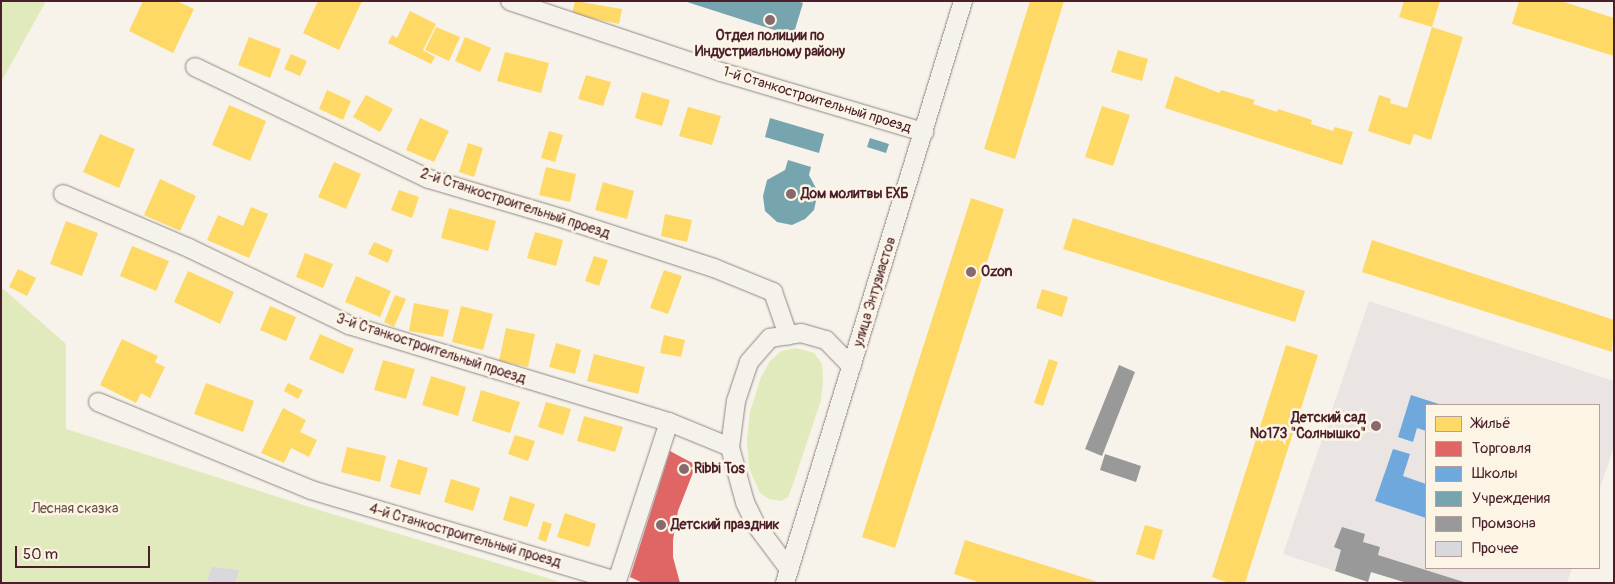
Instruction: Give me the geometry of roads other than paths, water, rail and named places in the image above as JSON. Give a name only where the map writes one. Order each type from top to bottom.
[{"type":"street","name":"1-й Станкостроительный проезд","points":[[510,1],[721,72],[924,132]]},
{"type":"street","name":"улица Энтузиастов","points":[[787,576],[964,1]]},
{"type":"street","name":"2-й Станкостроительный проезд","points":[[195,68],[429,179],[567,220],[714,268],[772,292],[788,335]]},
{"type":"street","name":"3-й Станкостроительный проезд","points":[[62,194],[189,248],[349,325],[670,422]]},
{"type":"street","points":[[787,576],[756,525],[745,502],[730,447],[736,401],[749,362],[770,338],[801,333],[826,340],[852,368]]},
{"type":"street","name":"4-й Станкостроительный проезд","points":[[98,402],[311,490],[617,581],[670,422]]},
{"type":"street","points":[[670,422],[730,447]]},
{"type":"place","name":"Отдел полиции по Индустриальному району","points":[[770,20]]},
{"type":"place","name":"Дом молитвы ЕХБ","points":[[791,194]]},
{"type":"place","name":"Ozon","points":[[971,272]]},
{"type":"place","name":"Детский сад №173 \"Солнышко\"","points":[[1376,426]]},
{"type":"place","name":"Ribbi Tos","points":[[684,469]]},
{"type":"place","name":"Детский праздник","points":[[661,525]]},
{"type":"park label","name":"Лесная сказка","points":[[75,509]]}]
